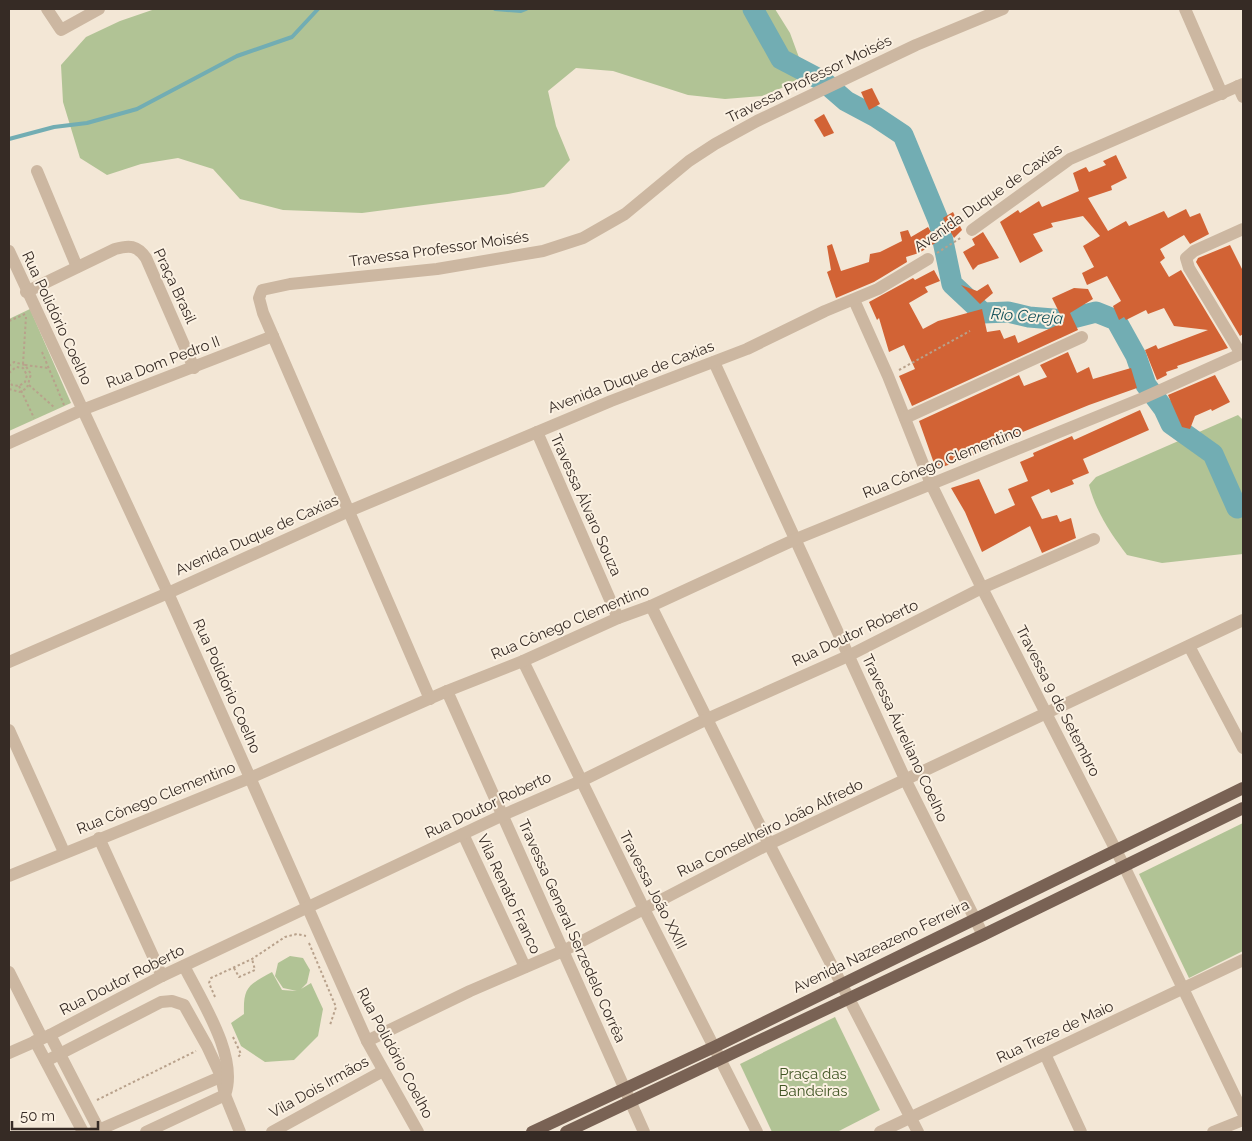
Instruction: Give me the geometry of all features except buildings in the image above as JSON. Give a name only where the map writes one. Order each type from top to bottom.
[{"type":"main road","name":"Avenida Nazeazeno Ferreira","points":[[532,1132],[714,1047],[974,918],[1117,852],[1243,788]]},
{"type":"main road","points":[[566,1132],[983,935],[1243,808]]},
{"type":"street","points":[[47,9],[61,30],[99,9]]},
{"type":"street","name":"Travessa Professor Moisés","points":[[430,699],[273,336],[260,304],[260,293],[262,290],[306,282],[437,269],[544,251],[583,238],[625,214],[689,161],[715,144],[916,45],[1003,9]]},
{"type":"street","points":[[1184,9],[1222,94]]},
{"type":"street","name":"Avenida Duque de Caxias","points":[[972,230],[1070,159],[1222,94],[1241,89]]},
{"type":"street","points":[[36,171],[77,267]]},
{"type":"street","points":[[1242,353],[1189,268],[1186,258],[1194,251],[1243,228]]},
{"type":"street","name":"Praça Brasil","points":[[26,292],[77,267],[128,246],[141,250],[194,368]]},
{"type":"street","name":"Rua Polidório Coelho","points":[[9,253],[168,594],[306,909],[367,1041],[418,1132]]},
{"type":"street","name":"Avenida Duque de Caxias","points":[[9,662],[168,594],[349,511],[612,401],[747,349],[825,311],[878,289],[928,260]]},
{"type":"street","name":"Travessa 9 de Setembro","points":[[854,300],[888,376],[931,484],[1124,866],[1243,1113]]},
{"type":"street","name":"Rua Dom Pedro II","points":[[9,443],[82,410],[273,336]]},
{"type":"street","points":[[905,418],[1082,337]]},
{"type":"street","name":"Rua Cônego Clementino","points":[[9,876],[64,852],[250,778],[447,691],[524,661],[618,618],[651,606],[796,539],[1143,398],[1242,353]]},
{"type":"street","name":"Travessa Áureliano Coelho","points":[[714,362],[906,781],[983,935]]},
{"type":"street","name":"Travessa Álvaro Souza","points":[[537,432],[618,618]]},
{"type":"street","name":"Rua Doutor Roberto","points":[[9,1053],[162,976],[503,815],[581,781],[707,719],[848,656],[982,588],[1094,539]]},
{"type":"street","points":[[651,606],[769,844],[918,1132]]},
{"type":"street","name":"Rua Conselheiro João Alfredo","points":[[367,1041],[563,951],[769,844],[906,781],[1243,620]]},
{"type":"street","points":[[1188,646],[1243,748]]},
{"type":"street","name":"Travessa João XXIII","points":[[524,661],[644,909],[757,1132]]},
{"type":"street","name":"Travessa General Serzedelo Corrêa","points":[[447,691],[644,1132]]},
{"type":"street","points":[[9,730],[64,852]]},
{"type":"street","name":"Vila Renato Franco","points":[[463,834],[525,967]]},
{"type":"street","points":[[99,838],[162,976]]},
{"type":"street","name":"Rua Treze de Maio","points":[[880,1132],[1243,960]]},
{"type":"street","points":[[184,966],[222,1044],[229,1079],[225,1095]]},
{"type":"street","points":[[9,972],[42,1038],[46,1060],[83,1132]]},
{"type":"street","points":[[46,1060],[161,1002],[172,1001],[184,1005],[207,1046],[240,1132]]},
{"type":"street","points":[[42,1038],[60,1054],[98,1132],[220,1076],[227,1064]]},
{"type":"street","points":[[1045,1054],[1081,1132]]},
{"type":"street","name":"Vila Dois Irmãos","points":[[272,1132],[383,1071]]},
{"type":"street","points":[[146,1132],[225,1095]]},
{"type":"street","points":[[1213,1132],[1243,1120]]},
{"type":"path","name":"Avenida Duque de Caxias","points":[[928,260],[972,230]]},
{"type":"path","points":[[9,321],[26,313]]},
{"type":"path","points":[[26,313],[30,322]]},
{"type":"path","points":[[9,389],[21,391],[29,385],[32,374],[24,365],[26,313]]},
{"type":"path","points":[[888,376],[970,330]]},
{"type":"path","points":[[41,350],[66,408]]},
{"type":"path","points":[[9,366],[14,362],[48,368]]},
{"type":"path","points":[[9,373],[16,367],[23,368],[27,376],[26,382],[19,386],[12,385],[9,380]]},
{"type":"path","points":[[29,385],[59,411]]},
{"type":"path","points":[[19,386],[40,429]]},
{"type":"path","points":[[211,978],[252,959],[286,937],[297,934],[306,936],[336,1007],[330,1025]]},
{"type":"path","points":[[234,968],[239,977],[255,970],[252,959]]},
{"type":"path","points":[[85,1105],[207,1046]]},
{"type":"green space","points":[[155,9],[775,9],[790,33],[801,63],[796,82],[762,96],[725,99],[688,95],[613,71],[576,68],[548,91],[556,126],[570,160],[544,187],[508,194],[362,213],[283,210],[240,199],[213,169],[178,158],[141,164],[107,175],[80,158],[63,102],[61,65],[86,37],[120,21]]},
{"type":"green space","points":[[30,309],[71,403],[9,431],[9,319]]},
{"type":"green space","points":[[1238,415],[1243,420],[1243,554],[1162,563],[1127,555],[1105,522],[1089,485],[1096,477]]},
{"type":"green space","points":[[1243,823],[1243,951],[1189,978],[1139,874]]},
{"type":"green space","points":[[290,956],[303,958],[310,970],[307,983],[301,989],[311,983],[323,1009],[318,1036],[294,1060],[265,1062],[241,1046],[231,1023],[244,1014],[245,997],[249,987],[272,972],[282,990],[297,991],[283,988],[275,976],[278,963]]},
{"type":"green space","name":"Praça das Bandeiras","points":[[835,1017],[880,1110],[837,1132],[772,1132],[740,1064]]},
{"type":"waterway","points":[[9,139],[54,127],[87,123],[137,109],[237,56],[292,37],[318,9]]},
{"type":"waterway","points":[[495,9],[521,11],[526,9]]},
{"type":"waterway","name":"Rio Cereja","points":[[753,9],[781,59],[823,81],[846,101],[876,117],[903,135],[939,222],[952,284],[983,313],[1008,312],[1029,317],[1065,320],[1096,312],[1116,320],[1136,356],[1146,385],[1164,409],[1171,424],[1213,454],[1237,508],[1243,506]]}]
